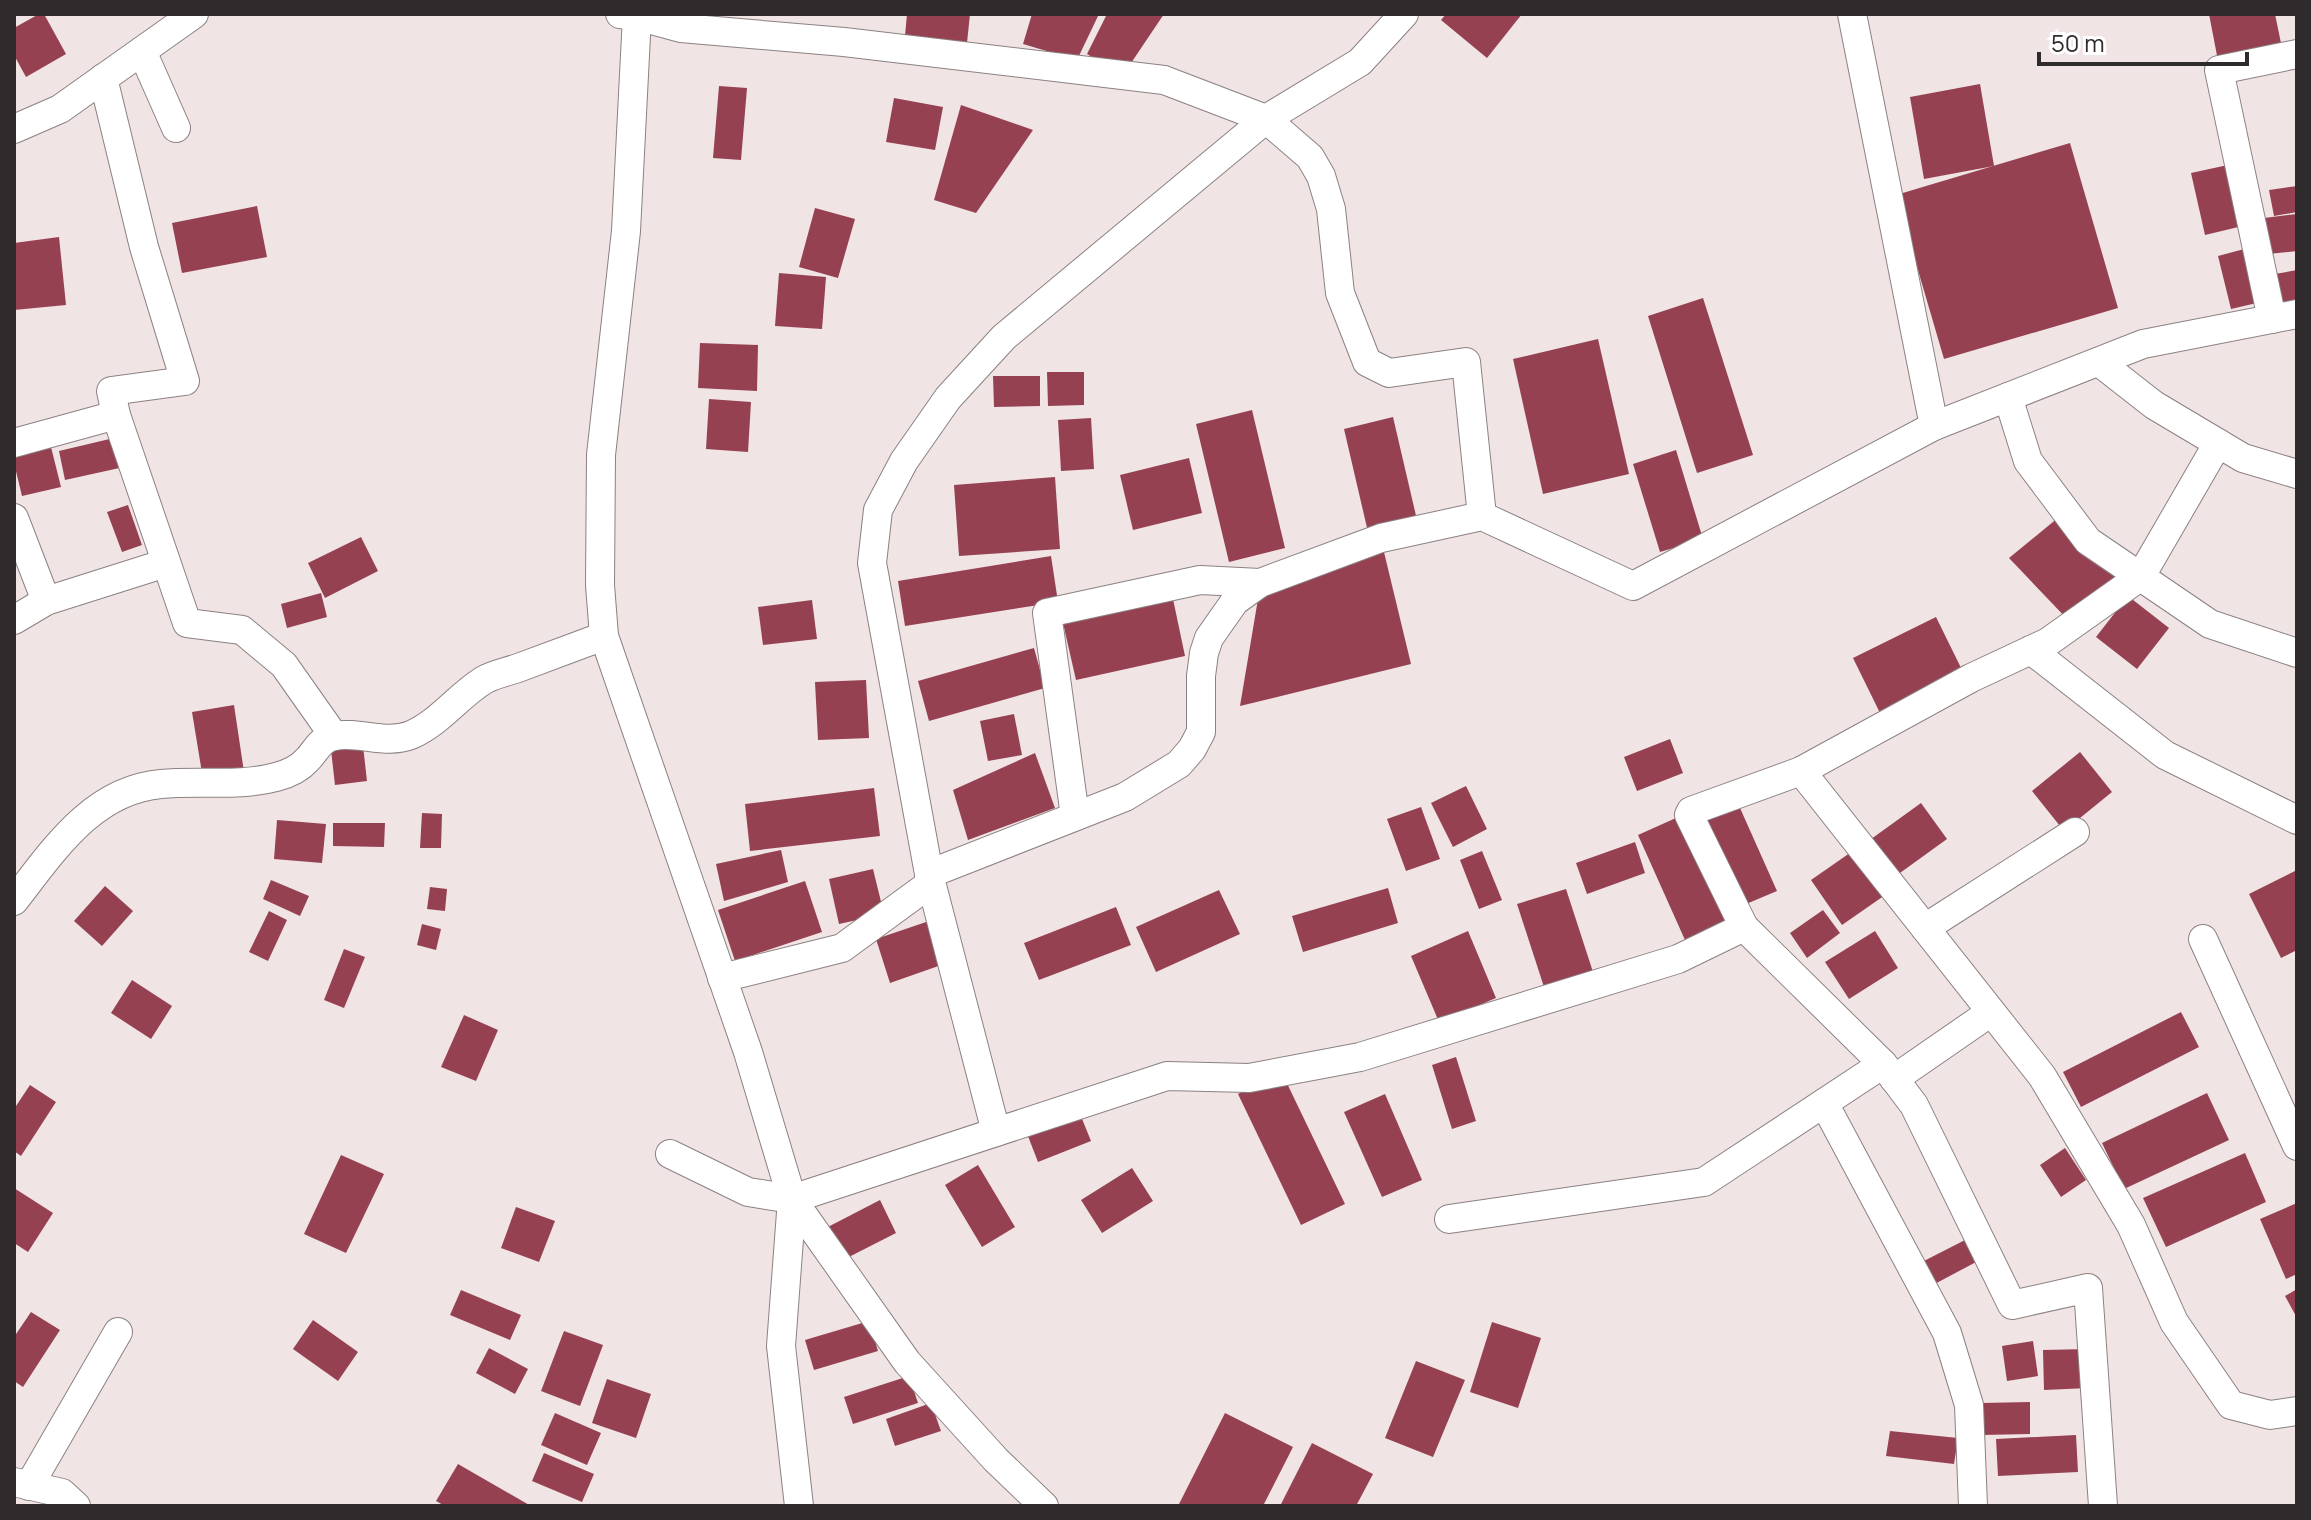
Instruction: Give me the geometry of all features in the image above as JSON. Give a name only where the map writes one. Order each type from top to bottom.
[{"type":"street","points":[[14,129],[60,109],[194,14]]},
{"type":"street","points":[[996,1132],[930,878],[872,563],[878,510],[904,461],[948,398],[1004,337],[1266,119],[1360,62],[1404,14]]},
{"type":"street","points":[[1852,14],[1934,426]]},
{"type":"street","points":[[1044,1506],[996,1460],[907,1362],[792,1199],[748,1052],[604,636],[600,585],[601,455],[626,231],[628,15],[681,28],[844,42],[1164,80],[1266,119],[1310,157],[1321,176],[1331,209],[1340,293],[1367,362],[1389,373],[1466,362],[1482,516]]},
{"type":"street","points":[[142,51],[176,128]]},
{"type":"street","points":[[722,978],[842,948],[930,878],[1125,797],[1179,764],[1201,732],[1201,676],[1209,638],[1235,601],[1260,583],[1381,538],[1482,516],[1633,586],[1934,426],[2143,344],[2285,316],[2219,70],[2297,54]]},
{"type":"street","points":[[103,78],[144,247],[185,381],[111,391],[116,415],[187,623],[242,630],[284,665],[334,736]]},
{"type":"street","points":[[2099,362],[2154,405],[2243,458],[2297,474]]},
{"type":"street","points":[[2008,397],[2028,461],[2088,541],[2210,624],[2297,653]]},
{"type":"street","points":[[14,443],[116,415]]},
{"type":"street","points":[[2103,1506],[2088,1288],[2012,1305],[1914,1105],[1888,1072],[1744,927],[1689,812],[1801,771],[1971,678],[2048,642],[2141,576],[2218,443]]},
{"type":"street","points":[[14,518],[46,601]]},
{"type":"street","points":[[14,620],[46,601],[166,563]]},
{"type":"street","points":[[1075,816],[1047,613],[1200,580],[1260,583]]},
{"type":"street","points":[[14,901],[88,814],[131,791],[159,784],[259,782],[288,774],[306,761],[324,739],[359,735],[378,740],[411,735],[487,678],[604,636]]},
{"type":"street","points":[[2031,650],[2165,755],[2297,820]]},
{"type":"street","points":[[1801,771],[2042,1076],[2131,1225],[2174,1322],[2231,1405],[2270,1415],[2297,1411]]},
{"type":"street","points":[[1925,928],[2075,832]]},
{"type":"street","points":[[670,1154],[748,1192],[792,1199],[1167,1076],[1249,1078],[1360,1057],[1678,959],[1744,927]]},
{"type":"street","points":[[2203,939],[2297,1146]]},
{"type":"street","points":[[1449,1219],[1704,1182],[1824,1103],[1888,1072],[1991,1012]]},
{"type":"street","points":[[1824,1103],[1947,1333],[1969,1405],[1973,1506]]},
{"type":"street","points":[[792,1199],[781,1346],[799,1506]]},
{"type":"street","points":[[76,1506],[62,1493],[21,1484],[118,1332]]},
{"type":"building","points":[[44,14],[66,54],[26,77],[14,55],[14,28]]},
{"type":"building","points":[[907,14],[970,14],[967,43],[905,36]]},
{"type":"building","points":[[1032,14],[1099,14],[1077,60],[1023,44]]},
{"type":"building","points":[[1107,14],[1164,14],[1123,75],[1087,54]]},
{"type":"building","points":[[1446,14],[1522,14],[1487,58],[1441,20]]},
{"type":"building","points":[[2209,14],[2275,14],[2283,53],[2219,66]]},
{"type":"building","points":[[1980,84],[1994,166],[1924,179],[1910,97]]},
{"type":"building","points":[[719,86],[747,88],[741,160],[713,158]]},
{"type":"building","points":[[894,98],[943,107],[935,150],[886,142]]},
{"type":"building","points":[[961,105],[1033,130],[976,213],[934,200]]},
{"type":"building","points":[[2070,143],[2118,308],[1944,359],[1896,195]]},
{"type":"building","points":[[2237,163],[2251,224],[2205,235],[2191,173]]},
{"type":"building","points":[[2297,186],[2297,212],[2274,216],[2269,190]]},
{"type":"building","points":[[257,206],[267,257],[182,273],[172,223]]},
{"type":"building","points":[[815,208],[855,219],[838,278],[799,267]]},
{"type":"building","points":[[2297,214],[2297,251],[2268,254],[2264,218]]},
{"type":"building","points":[[59,237],[66,305],[14,310],[14,243]]},
{"type":"building","points":[[2248,248],[2261,302],[2231,309],[2218,256]]},
{"type":"building","points":[[2297,270],[2297,308],[2271,312],[2264,276]]},
{"type":"building","points":[[779,273],[826,277],[822,329],[775,326]]},
{"type":"building","points":[[1703,298],[1753,455],[1697,473],[1648,316]]},
{"type":"building","points":[[1598,339],[1629,474],[1543,494],[1513,359]]},
{"type":"building","points":[[700,343],[758,345],[757,391],[698,388]]},
{"type":"building","points":[[1047,372],[1084,372],[1084,405],[1048,406]]},
{"type":"building","points":[[993,376],[1040,376],[1040,406],[994,407]]},
{"type":"building","points":[[709,399],[751,402],[748,452],[706,449]]},
{"type":"building","points":[[1252,410],[1285,548],[1229,562],[1196,424]]},
{"type":"building","points":[[1393,417],[1417,520],[1368,532],[1344,429]]},
{"type":"building","points":[[1091,418],[1094,469],[1061,471],[1058,420]]},
{"type":"building","points":[[118,437],[124,467],[65,480],[59,451]]},
{"type":"building","points":[[50,443],[61,487],[22,496],[14,452]]},
{"type":"building","points":[[1676,450],[1703,539],[1660,552],[1633,464]]},
{"type":"building","points":[[1189,458],[1202,513],[1133,530],[1120,475]]},
{"type":"building","points":[[1055,477],[1060,549],[959,556],[954,485]]},
{"type":"building","points":[[128,505],[142,545],[122,552],[107,512]]},
{"type":"building","points":[[2059,517],[2120,578],[2069,621],[2009,558]]},
{"type":"building","points":[[361,537],[378,571],[325,598],[308,563]]},
{"type":"building","points":[[1383,548],[1411,664],[1240,706],[1258,599]]},
{"type":"building","points":[[1051,556],[1058,602],[905,626],[898,581]]},
{"type":"building","points":[[321,593],[327,617],[287,628],[281,604]]},
{"type":"building","points":[[2128,596],[2169,628],[2137,669],[2096,637]]},
{"type":"building","points":[[1173,599],[1185,656],[1076,680],[1063,623]]},
{"type":"building","points":[[812,600],[817,639],[763,645],[758,607]]},
{"type":"building","points":[[1936,617],[1965,676],[1882,717],[1853,658]]},
{"type":"building","points":[[1034,648],[1045,688],[929,721],[918,681]]},
{"type":"building","points":[[866,680],[869,738],[818,740],[815,682]]},
{"type":"building","points":[[234,705],[244,772],[203,779],[192,712]]},
{"type":"building","points":[[1014,714],[1022,755],[988,761],[980,721]]},
{"type":"building","points":[[362,737],[367,781],[335,785],[330,741]]},
{"type":"building","points":[[1670,739],[1683,773],[1637,791],[1624,757]]},
{"type":"building","points":[[2080,752],[2112,792],[2064,831],[2032,791]]},
{"type":"building","points":[[1035,753],[1055,808],[968,840],[953,790]]},
{"type":"building","points":[[1466,786],[1487,829],[1453,847],[1431,803]]},
{"type":"building","points":[[874,788],[880,836],[750,851],[745,804]]},
{"type":"building","points":[[1736,799],[1777,891],[1739,907],[1699,816]]},
{"type":"building","points":[[1921,803],[1947,839],[1893,878],[1867,842]]},
{"type":"building","points":[[1421,807],[1440,859],[1406,871],[1387,819]]},
{"type":"building","points":[[422,813],[442,814],[441,848],[420,848]]},
{"type":"building","points":[[1687,813],[1733,918],[1685,940],[1638,835]]},
{"type":"building","points":[[277,820],[326,824],[322,863],[274,859]]},
{"type":"building","points":[[333,823],[385,823],[384,847],[333,846]]},
{"type":"building","points":[[1635,842],[1645,873],[1587,894],[1576,863]]},
{"type":"building","points":[[1857,848],[1888,893],[1842,925],[1811,880]]},
{"type":"building","points":[[781,850],[788,882],[724,901],[716,864]]},
{"type":"building","points":[[1482,851],[1502,900],[1479,909],[1460,860]]},
{"type":"building","points":[[873,869],[884,914],[839,924],[829,879]]},
{"type":"building","points":[[2297,870],[2297,950],[2281,958],[2249,894]]},
{"type":"building","points":[[271,880],[309,896],[300,916],[263,899]]},
{"type":"building","points":[[805,881],[822,932],[735,961],[718,910]]},
{"type":"building","points":[[105,886],[133,911],[102,946],[74,921]]},
{"type":"building","points":[[430,887],[447,889],[445,911],[427,909]]},
{"type":"building","points":[[1388,888],[1398,923],[1303,952],[1292,916]]},
{"type":"building","points":[[1566,889],[1593,972],[1544,987],[1517,904]]},
{"type":"building","points":[[1219,890],[1240,934],[1156,972],[1136,927]]},
{"type":"building","points":[[1116,907],[1131,945],[1039,980],[1024,943]]},
{"type":"building","points":[[1823,910],[1840,933],[1807,958],[1790,933]]},
{"type":"building","points":[[269,911],[287,920],[268,961],[249,952]]},
{"type":"building","points":[[932,920],[947,963],[890,983],[876,939]]},
{"type":"building","points":[[422,924],[441,929],[436,950],[417,945]]},
{"type":"building","points":[[1468,931],[1496,998],[1439,1022],[1411,956]]},
{"type":"building","points":[[1875,931],[1898,968],[1849,999],[1825,962]]},
{"type":"building","points":[[344,949],[365,957],[344,1008],[324,1000]]},
{"type":"building","points":[[132,980],[172,1006],[151,1039],[111,1013]]},
{"type":"building","points":[[2181,1012],[2199,1047],[2081,1107],[2063,1072]]},
{"type":"building","points":[[464,1015],[498,1030],[476,1081],[441,1067]]},
{"type":"building","points":[[1456,1057],[1476,1121],[1452,1129],[1432,1065]]},
{"type":"building","points":[[1282,1073],[1345,1204],[1301,1225],[1238,1094]]},
{"type":"building","points":[[30,1085],[56,1102],[21,1156],[14,1151],[14,1109]]},
{"type":"building","points":[[2207,1093],[2229,1140],[2124,1189],[2102,1143]]},
{"type":"building","points":[[1385,1094],[1422,1180],[1382,1197],[1344,1112]]},
{"type":"building","points":[[1078,1109],[1091,1141],[1038,1162],[1026,1131]]},
{"type":"building","points":[[2065,1148],[2086,1180],[2061,1197],[2040,1165]]},
{"type":"building","points":[[2245,1153],[2266,1202],[2166,1247],[2143,1198]]},
{"type":"building","points":[[341,1155],[384,1174],[346,1253],[304,1234]]},
{"type":"building","points":[[978,1165],[1015,1227],[982,1247],[945,1185]]},
{"type":"building","points":[[1132,1168],[1153,1201],[1102,1233],[1081,1200]]},
{"type":"building","points":[[14,1188],[53,1213],[28,1252],[14,1243]]},
{"type":"building","points":[[880,1200],[896,1233],[841,1261],[824,1229]]},
{"type":"building","points":[[2297,1203],[2297,1274],[2286,1279],[2260,1219]]},
{"type":"building","points":[[516,1207],[555,1221],[539,1262],[501,1248]]},
{"type":"building","points":[[1967,1239],[1978,1261],[1929,1287],[1918,1264]]},
{"type":"building","points":[[2297,1289],[2297,1318],[2285,1296]]},
{"type":"building","points":[[461,1290],[521,1315],[510,1340],[450,1315]]},
{"type":"building","points":[[31,1312],[60,1330],[23,1387],[14,1381],[14,1337]]},
{"type":"building","points":[[313,1320],[358,1352],[338,1381],[293,1349]]},
{"type":"building","points":[[869,1321],[878,1351],[814,1370],[805,1340]]},
{"type":"building","points":[[1492,1322],[1541,1338],[1518,1408],[1470,1392]]},
{"type":"building","points":[[564,1331],[603,1345],[580,1406],[541,1391]]},
{"type":"building","points":[[2033,1341],[2038,1376],[2007,1381],[2002,1346]]},
{"type":"building","points":[[489,1348],[528,1369],[515,1394],[476,1373]]},
{"type":"building","points":[[2088,1349],[2089,1388],[2044,1390],[2043,1350]]},
{"type":"building","points":[[1416,1361],[1465,1380],[1433,1457],[1385,1438]]},
{"type":"building","points":[[909,1376],[918,1403],[853,1424],[844,1397]]},
{"type":"building","points":[[607,1379],[651,1394],[636,1438],[592,1423]]},
{"type":"building","points":[[2030,1402],[2030,1434],[1982,1435],[1981,1403]]},
{"type":"building","points":[[931,1403],[941,1431],[895,1446],[886,1419]]},
{"type":"building","points":[[555,1413],[601,1433],[587,1465],[541,1445]]},
{"type":"building","points":[[1225,1413],[1293,1447],[1263,1506],[1178,1506]]},
{"type":"building","points":[[1890,1431],[1958,1438],[1954,1464],[1886,1456]]},
{"type":"building","points":[[2076,1435],[2078,1472],[1998,1476],[1996,1439]]},
{"type":"building","points":[[1312,1443],[1373,1474],[1356,1506],[1280,1506]]},
{"type":"building","points":[[544,1453],[594,1474],[582,1502],[532,1481]]},
{"type":"building","points":[[458,1464],[531,1506],[445,1506],[436,1501]]}]
